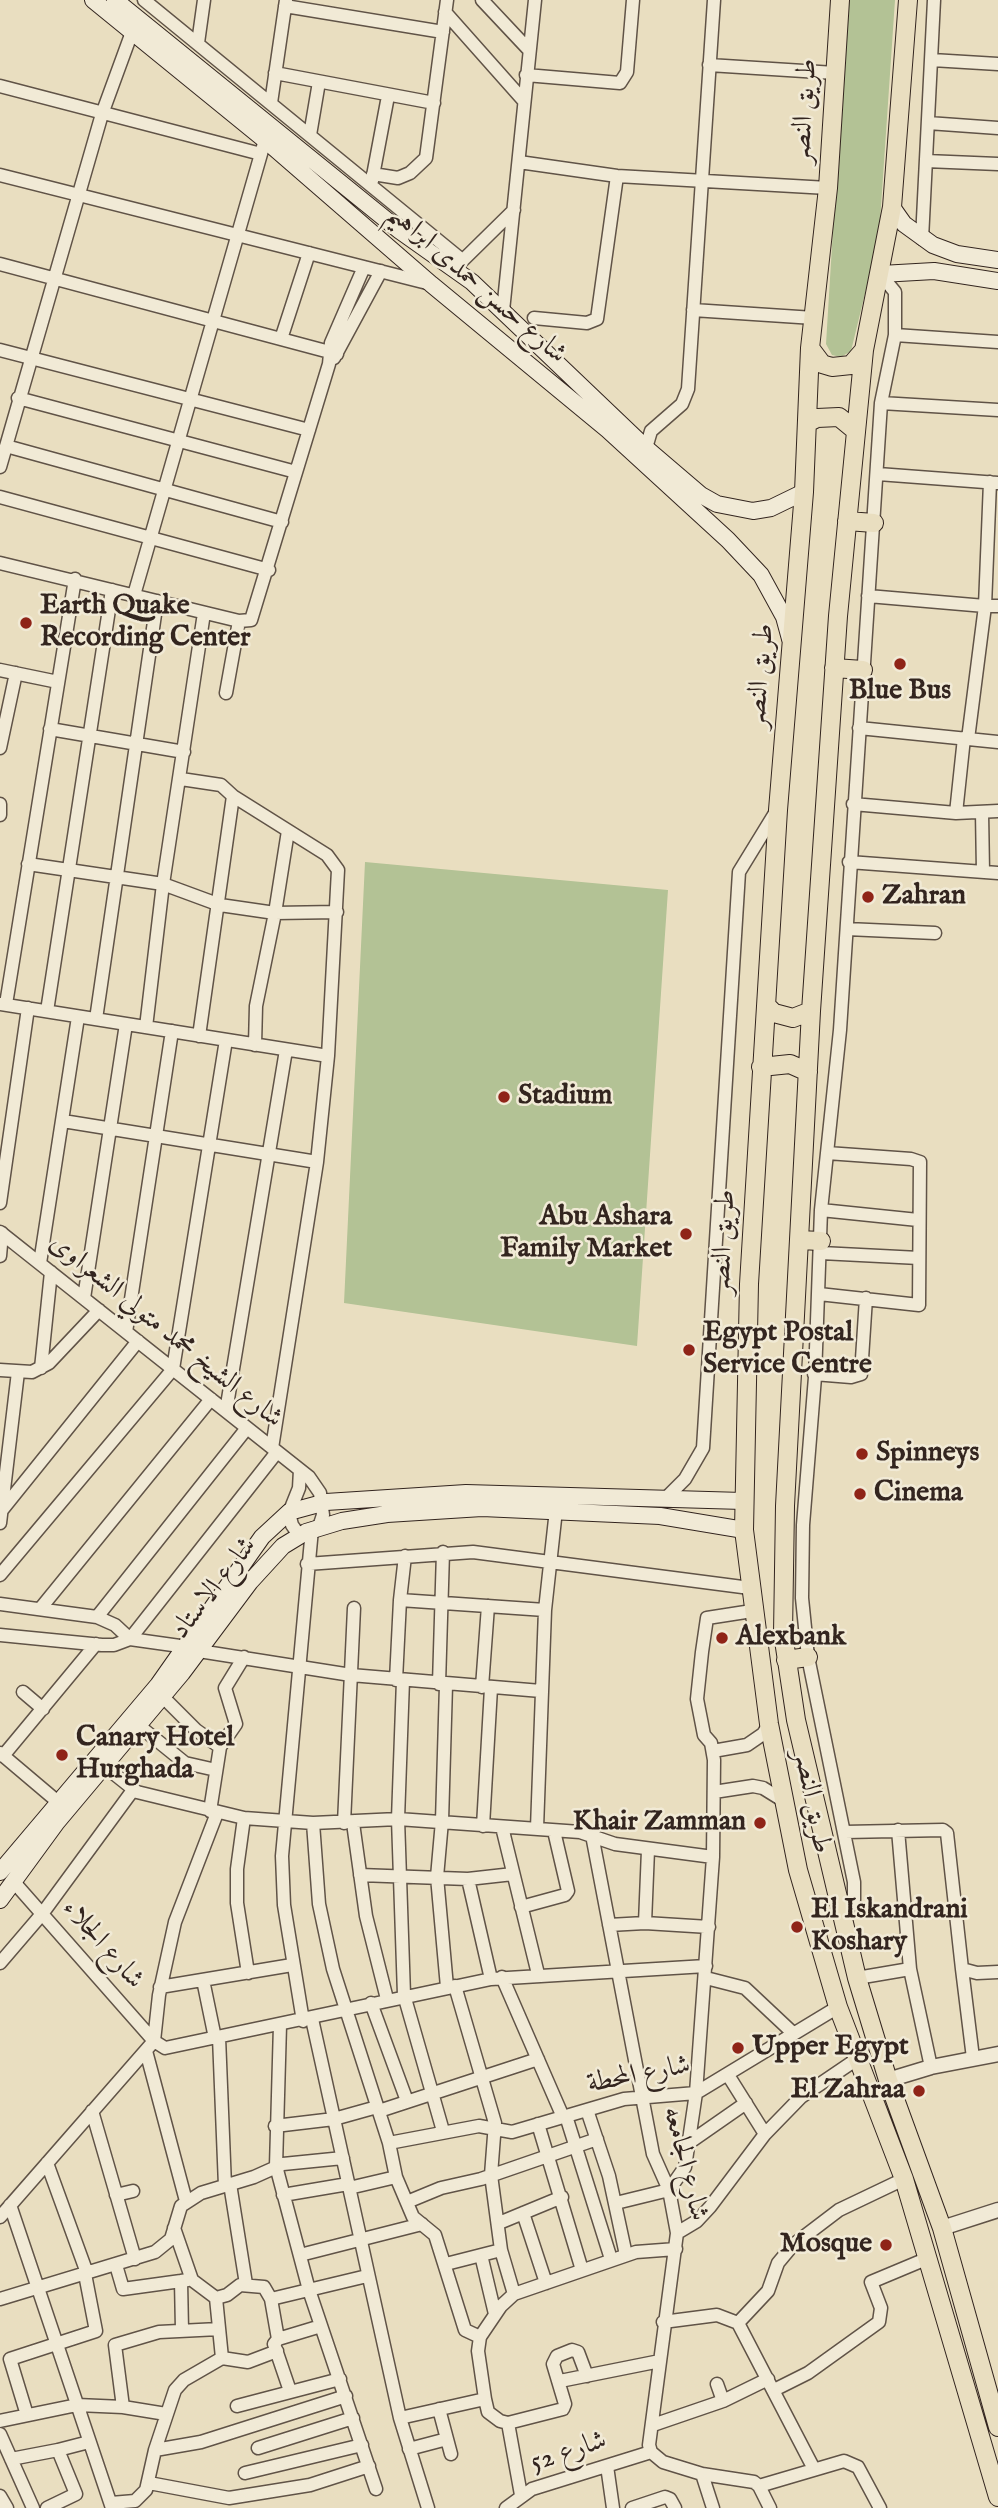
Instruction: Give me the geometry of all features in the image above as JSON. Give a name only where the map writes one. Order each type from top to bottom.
[{"type":"main road","name":"شارع حسن حمدى ابراهيم","points":[[93,0],[263,147],[486,331],[646,448],[701,495],[735,509],[771,508],[804,492]]},
{"type":"main road","name":"شارع حسن حمدى ابراهيم","points":[[116,0],[400,231],[458,264],[612,425],[753,564],[774,595],[790,639]]},
{"type":"main road","name":"طريق النصر","points":[[840,0],[828,188],[810,348],[804,492],[790,639],[761,1068],[749,1284],[744,1530],[752,1611],[769,1724],[798,1870],[838,2007],[904,2179],[998,2497]]},
{"type":"main road","name":"طريق النصر","points":[[908,0],[892,207],[881,275],[864,351],[834,668],[811,1011],[782,1603],[786,1660],[842,1918],[888,2080],[942,2228],[991,2376],[998,2427]]},
{"type":"main road","points":[[892,207],[904,224],[922,239],[945,251],[998,260]]},
{"type":"main road","points":[[881,275],[934,271],[998,281]]},
{"type":"main road","points":[[486,331],[493,331],[503,324],[503,311]]},
{"type":"main road","points":[[810,348],[822,364],[832,367],[851,365],[864,351]]},
{"type":"main road","points":[[807,423],[817,418],[839,417],[856,431]]},
{"type":"main road","points":[[847,521],[874,523]]},
{"type":"main road","points":[[834,668],[863,670]]},
{"type":"main road","points":[[766,1006],[774,1013],[793,1018],[811,1011]]},
{"type":"main road","points":[[761,1068],[790,1063],[808,1072]]},
{"type":"main road","points":[[800,1240],[821,1247]]},
{"type":"main road","name":"شارع الاستاد","points":[[6,1877],[163,1697],[262,1537],[289,1513],[322,1503],[466,1493],[743,1502]]},
{"type":"main road","points":[[310,1530],[409,1511],[556,1510],[660,1516],[744,1530]]},
{"type":"main road","name":"شارع الاستاد","points":[[0,1900],[6,1877],[58,1802],[265,1564],[310,1530]]},
{"type":"main road","points":[[786,1660],[808,1657]]},
{"type":"main road","points":[[788,1822],[804,1829],[819,1819]]},
{"type":"main road","points":[[798,1870],[808,1857],[819,1856],[829,1862]]},
{"type":"street","points":[[145,0],[310,135],[372,180],[458,264],[514,210]]},
{"type":"street","points":[[198,43],[204,0]]},
{"type":"street","points":[[482,0],[529,51]]},
{"type":"street","points":[[526,75],[620,83],[627,72],[634,0]]},
{"type":"street","points":[[646,448],[651,431],[682,404],[688,389],[714,0]]},
{"type":"street","points":[[922,239],[934,0]]},
{"type":"street","points":[[503,311],[533,2]]},
{"type":"street","points":[[271,103],[285,3],[443,32]]},
{"type":"street","points":[[372,180],[398,178],[410,173],[426,158],[426,139],[434,103],[446,6]]},
{"type":"street","points":[[446,6],[523,101]]},
{"type":"street","points":[[0,467],[6,446],[6,419],[18,398],[102,114],[132,32]]},
{"type":"street","points":[[932,60],[998,64]]},
{"type":"street","points":[[709,65],[835,73]]},
{"type":"street","points":[[275,73],[434,103]]},
{"type":"street","points":[[310,135],[319,82]]},
{"type":"street","points":[[0,86],[102,114],[263,147],[134,595]]},
{"type":"street","points":[[372,180],[388,96]]},
{"type":"street","points":[[928,123],[998,128]]},
{"type":"street","points":[[926,161],[998,164]]},
{"type":"street","points":[[519,162],[617,176],[828,188]]},
{"type":"street","points":[[0,175],[431,284]]},
{"type":"street","points":[[534,318],[587,323],[597,318],[617,176]]},
{"type":"street","points":[[281,339],[309,253]]},
{"type":"street","points":[[0,264],[281,339],[331,356]]},
{"type":"street","points":[[0,563],[248,622],[254,617],[331,356],[364,267]]},
{"type":"street","points":[[331,356],[381,271]]},
{"type":"street","points":[[842,1918],[854,1900],[855,1882],[808,1657],[802,1598],[803,1525],[819,1294],[821,1210],[847,929],[849,862],[881,403],[895,335],[895,292],[890,282],[881,275]]},
{"type":"street","points":[[693,310],[814,318]]},
{"type":"street","points":[[895,335],[998,342]]},
{"type":"street","points":[[0,350],[309,430]]},
{"type":"street","points":[[18,398],[296,472]]},
{"type":"street","points":[[881,403],[998,410]]},
{"type":"street","points":[[6,446],[282,522]]},
{"type":"street","points":[[877,474],[994,482],[991,606],[966,738],[956,813]]},
{"type":"street","points":[[0,498],[269,570]]},
{"type":"street","points":[[75,579],[29,864],[3,1004],[328,1056]]},
{"type":"street","points":[[47,1012],[112,590]]},
{"type":"street","points":[[869,596],[991,606]]},
{"type":"street","points":[[96,1019],[157,601]]},
{"type":"street","points":[[146,1027],[163,884],[181,779],[204,612]]},
{"type":"street","points":[[226,693],[239,621]]},
{"type":"street","points":[[0,670],[58,682]]},
{"type":"street","points":[[0,748],[16,673]]},
{"type":"street","points":[[859,728],[998,742]]},
{"type":"street","points":[[50,729],[184,752]]},
{"type":"street","points":[[130,1639],[275,1450],[317,1162],[328,1056],[337,912],[338,870],[335,862],[233,796],[221,785],[181,779]]},
{"type":"street","points":[[199,1036],[233,796]]},
{"type":"street","points":[[0,804],[0,815]]},
{"type":"street","points":[[853,804],[956,813],[998,811]]},
{"type":"street","points":[[664,1500],[685,1479],[703,1448],[739,872],[778,810]]},
{"type":"street","points":[[982,812],[983,872]]},
{"type":"street","points":[[256,1045],[256,1006],[288,831]]},
{"type":"street","points":[[849,862],[998,873]]},
{"type":"street","points":[[29,864],[163,884],[219,905],[275,913],[337,912]]},
{"type":"street","points":[[847,929],[935,933]]},
{"type":"street","points":[[0,1203],[28,1008]]},
{"type":"street","points":[[40,1263],[78,1017]]},
{"type":"street","points":[[84,1298],[126,1024]]},
{"type":"street","points":[[126,1332],[172,1031]]},
{"type":"street","points":[[0,1575],[173,1369],[226,1040]]},
{"type":"street","points":[[226,1411],[286,1050]]},
{"type":"street","points":[[63,1121],[317,1162]]},
{"type":"street","points":[[819,1294],[919,1305],[920,1162],[911,1159],[827,1153]]},
{"type":"street","points":[[821,1210],[918,1220]]},
{"type":"street","points":[[0,1256],[1,1232]]},
{"type":"street","name":"شارع الشيخ محمد متولي الشعراوى","points":[[1,1232],[300,1470],[317,1485],[322,1503]]},
{"type":"street","points":[[821,1247],[919,1258]]},
{"type":"street","points":[[41,1368],[51,1272]]},
{"type":"street","points":[[814,1374],[851,1377],[861,1374],[866,1298]]},
{"type":"street","points":[[0,1370],[32,1373],[41,1368],[99,1310]]},
{"type":"street","points":[[1,1516],[138,1341]]},
{"type":"street","points":[[1,1516],[18,1372]]},
{"type":"street","points":[[40,1609],[211,1399]]},
{"type":"street","points":[[97,1617],[247,1428]]},
{"type":"street","points":[[300,1470],[299,1488],[289,1513],[292,1525],[310,1530]]},
{"type":"street","points":[[322,1503],[310,1530],[301,1667],[283,1822],[282,1879],[292,1965],[334,2119],[400,2418],[428,2508]]},
{"type":"street","points":[[537,1828],[545,1610],[556,1510]]},
{"type":"street","points":[[307,1564],[443,1552],[473,1552],[549,1564],[750,1588]]},
{"type":"street","points":[[443,1552],[442,1821],[437,1877],[451,1986],[495,2131],[491,2175],[501,2250],[514,2294]]},
{"type":"street","points":[[405,1556],[400,1600],[398,1819],[404,1995],[434,2091],[443,2131]]},
{"type":"street","points":[[400,1600],[545,1610]]},
{"type":"street","points":[[0,1604],[97,1617],[116,1625],[130,1639]]},
{"type":"street","points":[[483,1826],[488,1606]]},
{"type":"street","points":[[354,1608],[348,1823],[366,1916],[387,1999]]},
{"type":"street","points":[[616,2203],[669,2190],[681,2177],[690,2142],[706,1972],[713,1857],[713,1751],[704,1735],[697,1699],[707,1618],[752,1611]]},
{"type":"street","points":[[0,1635],[114,1645],[130,1639],[351,1675],[541,1691]]},
{"type":"street","points":[[58,1802],[2,1754],[96,1644]]},
{"type":"street","points":[[186,2201],[150,2046],[175,1922],[214,1812],[220,1747],[236,1724],[225,1688],[244,1657]]},
{"type":"street","points":[[23,1692],[43,1709]]},
{"type":"street","points":[[163,1697],[196,1730],[220,1747]]},
{"type":"street","points":[[713,1751],[747,1745],[763,1734],[769,1724]]},
{"type":"street","points":[[138,1725],[172,1756],[185,1763],[216,1770]]},
{"type":"street","points":[[103,1765],[133,1790],[244,1818],[313,1823],[398,1819],[537,1828],[592,1835],[615,1844],[648,1850],[713,1857]]},
{"type":"street","points":[[714,1792],[753,1786],[764,1788],[784,1801]]},
{"type":"street","points":[[0,1963],[42,1914],[133,1790]]},
{"type":"street","points":[[244,1818],[237,1869],[237,1903],[248,1973]]},
{"type":"street","points":[[313,1823],[319,1904],[344,2010],[389,2143],[396,2177],[413,2217],[435,2235],[465,2330],[480,2337]]},
{"type":"street","points":[[502,1827],[538,1974]]},
{"type":"street","points":[[898,1830],[910,1969],[930,2067]]},
{"type":"street","points":[[845,1832],[943,1830],[947,1833],[973,2058]]},
{"type":"street","points":[[521,1907],[565,1895],[568,1891],[554,1831]]},
{"type":"street","name":"شارع الجامعه","points":[[592,1835],[655,2166],[669,2190],[677,2233],[663,2322],[649,2445],[651,2452]]},
{"type":"street","points":[[645,1923],[648,1850]]},
{"type":"street","points":[[360,1875],[468,1879],[513,1874]]},
{"type":"street","name":"شارع الجلاء","points":[[6,1877],[42,1914],[150,2046]]},
{"type":"street","points":[[468,1879],[496,1978],[538,2059],[564,2117],[611,2259]]},
{"type":"street","points":[[609,1925],[645,1923],[709,1927]]},
{"type":"street","points":[[160,1987],[292,1965]]},
{"type":"street","points":[[858,1978],[910,1969]]},
{"type":"street","points":[[962,1969],[977,1973],[998,1972]]},
{"type":"street","points":[[150,2046],[172,2048],[307,2020],[404,1995],[496,1978],[617,1970],[706,1972],[745,1989],[794,2034]]},
{"type":"street","points":[[203,1980],[217,2038],[228,2185],[246,2284]]},
{"type":"street","points":[[371,2003],[407,2101]]},
{"type":"street","name":"شارع المحطة","points":[[389,2143],[443,2131],[484,2126],[495,2131],[512,2132],[642,2095],[696,2093],[838,2007]]},
{"type":"street","points":[[281,2025],[275,2126],[276,2166],[309,2290],[376,2489]]},
{"type":"street","points":[[0,2217],[150,2046]]},
{"type":"street","points":[[888,2080],[930,2067],[998,2054]]},
{"type":"street","points":[[275,2126],[334,2119],[378,2109],[538,2059]]},
{"type":"street","points":[[677,2233],[696,2221],[710,2207],[765,2134],[809,2090],[857,2059]]},
{"type":"street","points":[[727,2075],[765,2134]]},
{"type":"street","points":[[690,2142],[746,2103]]},
{"type":"street","points":[[587,2110],[616,2203],[626,2255]]},
{"type":"street","points":[[92,2111],[135,2259]]},
{"type":"street","points":[[538,2124],[582,2270]]},
{"type":"street","points":[[407,2202],[441,2188],[491,2175],[575,2144],[597,2139]]},
{"type":"street","points":[[0,2299],[135,2259],[165,2246],[174,2228],[177,2212],[186,2201],[276,2166],[343,2158]]},
{"type":"street","points":[[27,2415],[5,2361],[97,2329],[86,2274],[47,2163]]},
{"type":"street","points":[[284,2195],[396,2177]]},
{"type":"street","points":[[738,2323],[768,2291],[778,2263],[793,2245],[839,2210],[904,2179]]},
{"type":"street","points":[[116,2195],[133,2192]]},
{"type":"street","points":[[499,2223],[562,2197]]},
{"type":"street","points":[[10,2205],[111,2506],[135,2501],[149,2483],[155,2450],[179,2384],[222,2358],[248,2362],[277,2345],[321,2326]]},
{"type":"street","points":[[942,2228],[998,2210]]},
{"type":"street","points":[[523,2213],[546,2283]]},
{"type":"street","points":[[300,2255],[422,2224]]},
{"type":"street","points":[[174,2228],[187,2281],[182,2330]]},
{"type":"street","points":[[587,2376],[581,2355],[572,2350],[552,2361],[560,2381],[565,2404],[563,2409],[508,2423],[492,2417],[485,2399],[478,2351],[480,2337],[495,2314],[514,2294],[611,2259],[676,2249]]},
{"type":"street","points":[[446,2264],[501,2250]]},
{"type":"street","points":[[481,2255],[495,2314]]},
{"type":"street","points":[[653,2425],[808,2373],[879,2322],[881,2308],[871,2282],[926,2259]]},
{"type":"street","points":[[116,2265],[123,2289],[187,2281],[216,2298]]},
{"type":"street","points":[[271,2299],[367,2276]]},
{"type":"street","points":[[216,2298],[246,2284],[266,2288],[271,2299],[277,2345],[290,2391]]},
{"type":"street","points":[[216,2298],[222,2358]]},
{"type":"street","points":[[663,2322],[717,2315],[738,2323],[814,2469]]},
{"type":"street","points":[[123,2407],[114,2346],[159,2332],[219,2329]]},
{"type":"street","points":[[560,2381],[660,2361]]},
{"type":"street","points":[[237,2406],[341,2379]]},
{"type":"street","points":[[717,2384],[723,2401]]},
{"type":"street","points":[[155,2450],[201,2442],[346,2396]]},
{"type":"street","points":[[400,2418],[485,2399]]},
{"type":"street","points":[[0,2421],[77,2405],[123,2407],[166,2414]]},
{"type":"street","points":[[439,2409],[451,2454]]},
{"type":"street","points":[[258,2448],[353,2418]]},
{"type":"street","points":[[508,2423],[522,2495]]},
{"type":"street","points":[[0,2434],[33,2508]]},
{"type":"street","points":[[409,2449],[447,2439]]},
{"type":"street","points":[[11,2459],[89,2442]]},
{"type":"street","points":[[245,2473],[362,2445]]},
{"type":"street","points":[[47,2508],[76,2494],[58,2450]]},
{"type":"street","points":[[651,2452],[663,2462],[702,2474],[743,2480],[759,2486],[844,2461],[858,2467],[880,2508]]},
{"type":"street","name":"شارع 52","points":[[506,2508],[522,2495],[548,2483],[651,2452]]},
{"type":"street","points":[[149,2483],[229,2503],[310,2486],[369,2466]]},
{"type":"street","points":[[607,2466],[614,2508]]},
{"type":"street","points":[[702,2474],[713,2508]]},
{"type":"street","points":[[759,2486],[770,2508]]},
{"type":"street","points":[[196,2493],[197,2508]]},
{"type":"street","points":[[0,2496],[7,2508]]},
{"type":"street","points":[[640,2507],[665,2497],[670,2499],[675,2508]]},
{"type":"green space","points":[[847,0],[895,0],[879,236],[851,351],[841,357],[832,355],[826,344]]},
{"type":"green space","name":"Stadium","points":[[365,862],[668,890],[637,1346],[344,1303]]},
{"type":"place","name":"Earth Quake Recording Center","points":[[26,623]]},
{"type":"place","name":"Blue Bus","points":[[900,664]]},
{"type":"place","name":"Zahran","points":[[868,897]]},
{"type":"place","name":"Stadium","points":[[504,1097]]},
{"type":"place","name":"Abu Ashara Family Market","points":[[686,1234]]},
{"type":"place","name":"Egypt Postal Service Centre","points":[[689,1350]]},
{"type":"place","name":"Spinneys","points":[[862,1454]]},
{"type":"place","name":"Cinema","points":[[860,1494]]},
{"type":"place","name":"Alexbank","points":[[722,1638]]},
{"type":"place","name":"Canary Hotel Hurghada","points":[[62,1755]]},
{"type":"place","name":"Khair Zamman","points":[[760,1823]]},
{"type":"place","name":"El Iskandrani Koshary","points":[[797,1927]]},
{"type":"place","name":"Upper Egypt","points":[[738,2048]]},
{"type":"place","name":"El Zahraa","points":[[919,2091]]},
{"type":"place","name":"Mosque","points":[[886,2245]]}]
